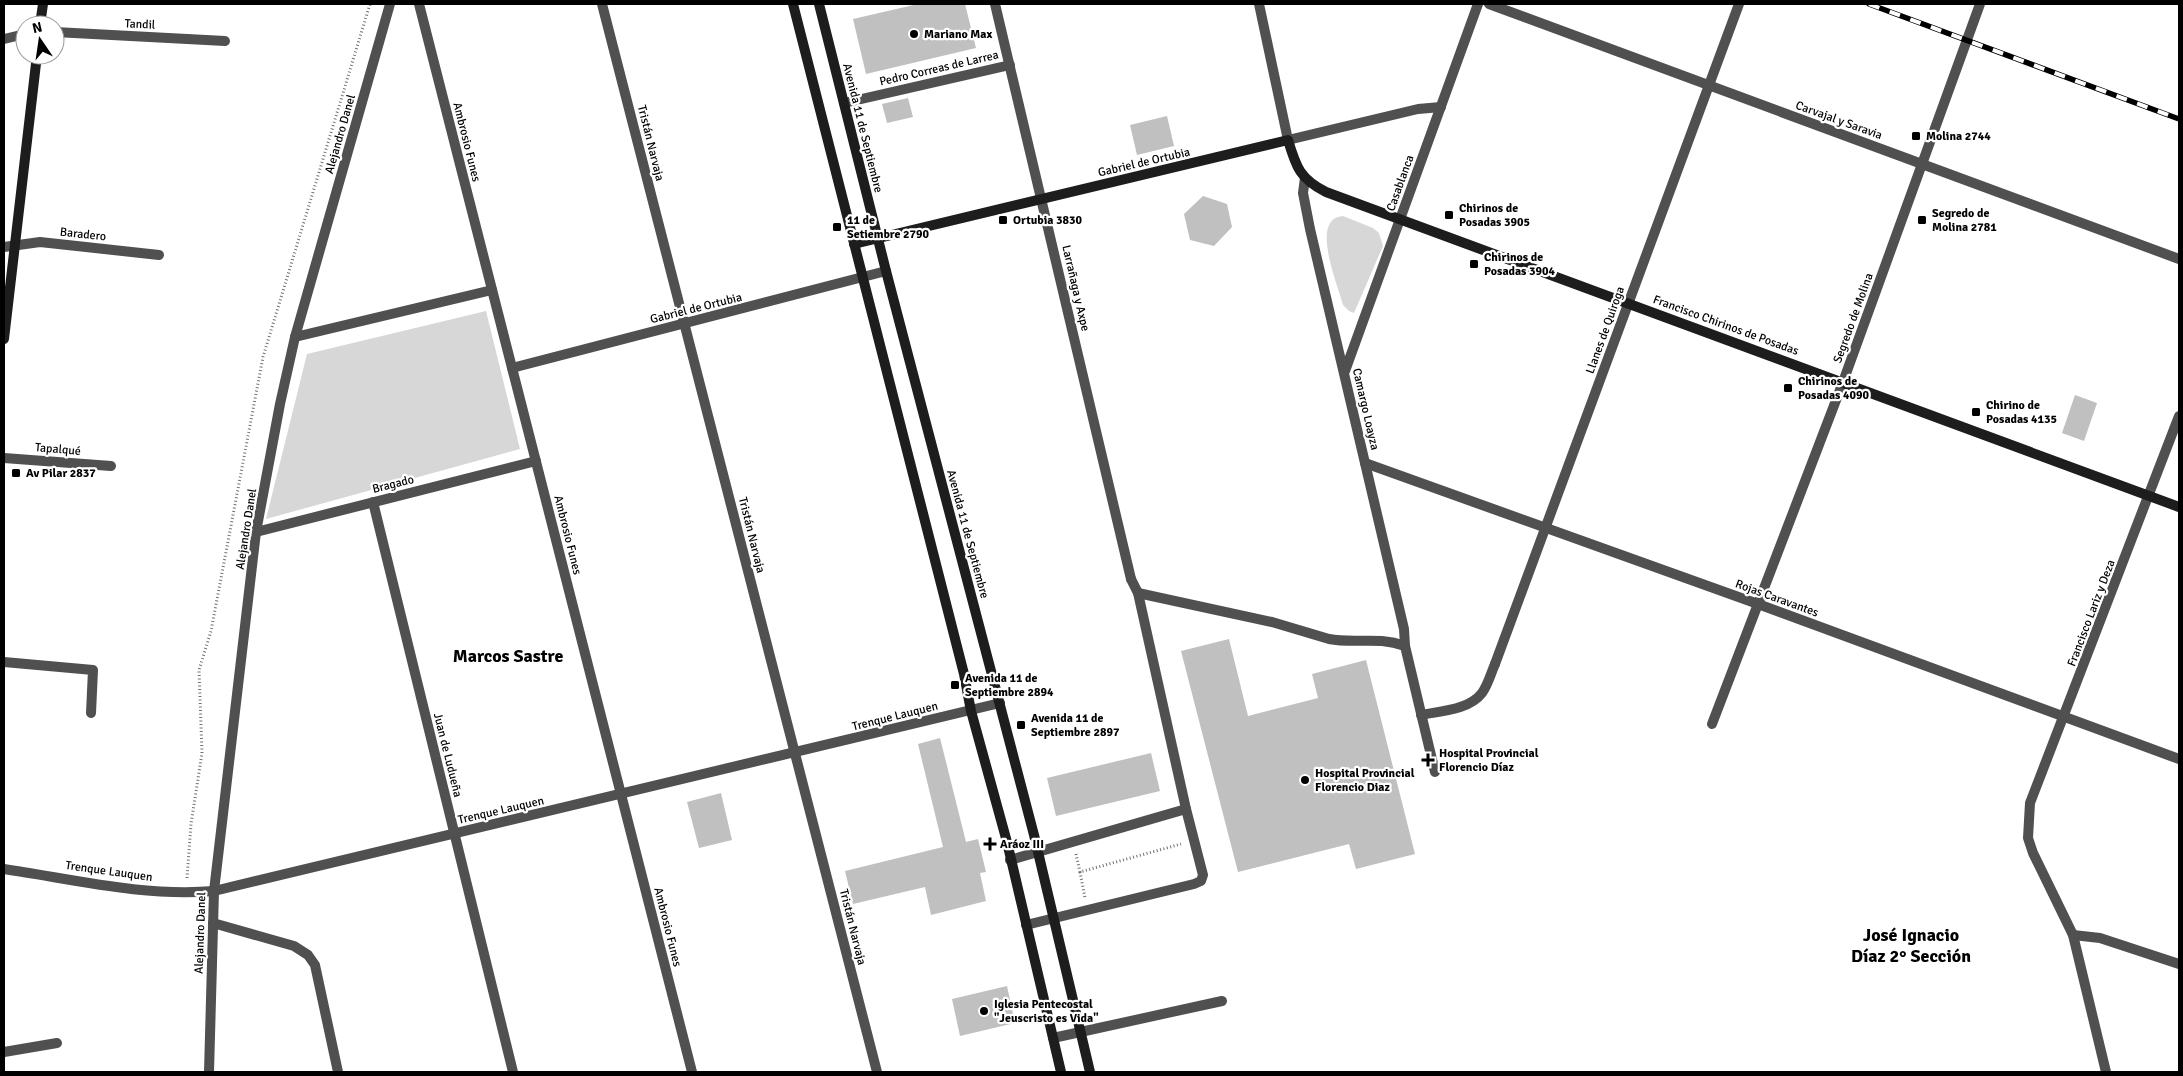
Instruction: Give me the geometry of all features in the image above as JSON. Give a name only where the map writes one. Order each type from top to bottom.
[{"type":"main road","points":[[793,4],[964,674],[971,711],[1010,860],[1061,1072]]},
{"type":"main road","name":"Avenida 11 de Septiembre","points":[[819,4],[886,272],[1000,703],[1090,1072]]},
{"type":"main road","points":[[4,339],[36,65]]},
{"type":"main road","name":"Gabriel de Ortubia","points":[[854,244],[1288,140]]},
{"type":"main road","name":"Francisco Chirinos de Posadas","points":[[1288,140],[1296,164],[1305,178],[1326,192],[1629,302],[2179,507]]},
{"type":"street","name":"Alejandro Danel","points":[[209,1072],[214,891],[256,532],[280,404],[295,337],[390,4]]},
{"type":"street","name":"Ambrosio Funes","points":[[418,4],[692,1072]]},
{"type":"street","name":"Tristán Narvaja","points":[[602,4],[877,1072]]},
{"type":"street","name":"Larrañaga y Axpe","points":[[995,4],[1131,579],[1138,593],[1186,810],[1203,875],[1201,881],[1194,884],[1088,908]]},
{"type":"street","points":[[1259,4],[1288,140]]},
{"type":"street","name":"Casablanca","points":[[1345,371],[1478,4]]},
{"type":"street","name":"Carvajal y Saravia","points":[[1489,4],[2179,259]]},
{"type":"street","name":"Llanes de Quiroga","points":[[1421,715],[1468,704],[1484,691],[1739,4]]},
{"type":"street","name":"Segredo de Molina","points":[[1712,724],[1843,382],[1969,40],[1980,4]]},
{"type":"street","name":"Tandil","points":[[65,33],[225,41]]},
{"type":"street","name":"Pedro Correas de Larrea","points":[[844,103],[1010,65]]},
{"type":"street","name":"Gabriel de Ortubia","points":[[1288,140],[1418,109],[1441,107]]},
{"type":"street","name":"Camargo Loayza","points":[[1305,178],[1303,193],[1308,220],[1345,371],[1404,629],[1405,646],[1435,772]]},
{"type":"street","name":"Baradero","points":[[4,247],[40,242],[159,255]]},
{"type":"street","name":"Gabriel de Ortubia","points":[[512,368],[886,272]]},
{"type":"street","points":[[295,337],[492,290]]},
{"type":"street","name":"Francisco Lariz y Deza","points":[[2106,1072],[2073,935],[2033,853],[2028,838],[2028,819],[2030,804],[2150,496],[2179,416]]},
{"type":"street","name":"Tapalqué","points":[[4,458],[111,466]]},
{"type":"street","name":"Bragado","points":[[256,532],[536,461]]},
{"type":"street","name":"Rojas Caravantes","points":[[1366,463],[1758,604],[2179,759]]},
{"type":"street","name":"Juan de Ludueña","points":[[373,502],[513,1072]]},
{"type":"street","points":[[1138,593],[1272,622],[1338,641],[1376,639],[1391,641],[1405,646]]},
{"type":"street","points":[[4,662],[93,670],[91,713]]},
{"type":"street","name":"Trenque Lauquen","points":[[4,869],[186,894],[214,891],[1000,703]]},
{"type":"street","points":[[1010,860],[1186,810]]},
{"type":"street","points":[[1026,925],[1088,908]]},
{"type":"street","points":[[213,923],[294,946],[308,955],[315,965],[338,1072]]},
{"type":"street","points":[[2073,935],[2100,938],[2179,964]]},
{"type":"street","points":[[1053,1038],[1222,1001]]},
{"type":"street","points":[[4,1052],[57,1043]]},
{"type":"path","points":[[1080,872],[1194,840]]},
{"type":"path","points":[[1073,842],[1088,908]]},
{"type":"shaded area","points":[[1343,216],[1373,228],[1379,233],[1383,246],[1354,313],[1343,305],[1328,254],[1328,228],[1333,220]]},
{"type":"shaded area","points":[[486,311],[520,449],[266,519],[307,354]]},
{"type":"building","name":"Mariano Max","points":[[918,4],[965,4],[976,48],[866,74],[853,19]]},
{"type":"building","points":[[908,98],[913,117],[887,123],[882,104]]},
{"type":"building","points":[[1167,116],[1174,146],[1137,155],[1130,125]]},
{"type":"building","points":[[1203,196],[1227,204],[1232,227],[1214,246],[1190,240],[1184,214]]},
{"type":"building","points":[[2075,395],[2097,403],[2084,441],[2062,433]]},
{"type":"building","name":"Hospital Provincial Florencio Diaz","points":[[1229,639],[1248,716],[1318,698],[1312,674],[1366,660],[1415,854],[1356,869],[1349,844],[1238,872],[1181,651]]},
{"type":"building","points":[[940,738],[966,842],[978,839],[986,872],[980,873],[986,901],[931,915],[925,887],[853,904],[845,871],[943,847],[918,744]]},
{"type":"building","points":[[1151,753],[1160,791],[1056,816],[1047,778]]},
{"type":"building","points":[[721,793],[732,840],[699,848],[687,802]]},
{"type":"building","name":"Iglesia Pentecostal \"Jeuscristo es Vida\"","points":[[1007,986],[1015,1023],[960,1036],[952,999]]},
{"type":"railway","points":[[1869,4],[2179,119]]},
{"type":"place","name":"Mariano Max","points":[[914,34]]},
{"type":"place","name":"Molina 2744","points":[[1916,136]]},
{"type":"place","name":"Chirinos de Posadas 3905","points":[[1449,215]]},
{"type":"place","name":"Ortubia 3830","points":[[1003,220]]},
{"type":"place","name":"Segredo de Molina 2781","points":[[1922,220]]},
{"type":"place","name":"11 de Setiembre 2790","points":[[837,227]]},
{"type":"place","name":"Chirinos de Posadas 3904","points":[[1474,264]]},
{"type":"place","name":"Chirinos de Posadas 4090","points":[[1788,388]]},
{"type":"place","name":"Chirino de Posadas 4135","points":[[1976,412]]},
{"type":"place","name":"Av Pilar 2837","points":[[16,473]]},
{"type":"place","name":"Avenida 11 de Septiembre 2894","points":[[955,685]]},
{"type":"place","name":"Avenida 11 de Septiembre 2897","points":[[1021,725]]},
{"type":"place","name":"Hospital Provincial Florencio Díaz","points":[[1428,760]]},
{"type":"place","name":"Hospital Provincial Florencio Diaz","points":[[1305,780]]},
{"type":"place","name":"Aráoz III","points":[[990,844]]},
{"type":"place","name":"Iglesia Pentecostal \"Jeuscristo es Vida\"","points":[[984,1011]]},
{"type":"district","name":"Marcos Sastre","points":[[508,656]]},
{"type":"district","name":"José Ignacio Díaz 2° Sección","points":[[1911,945]]}]
